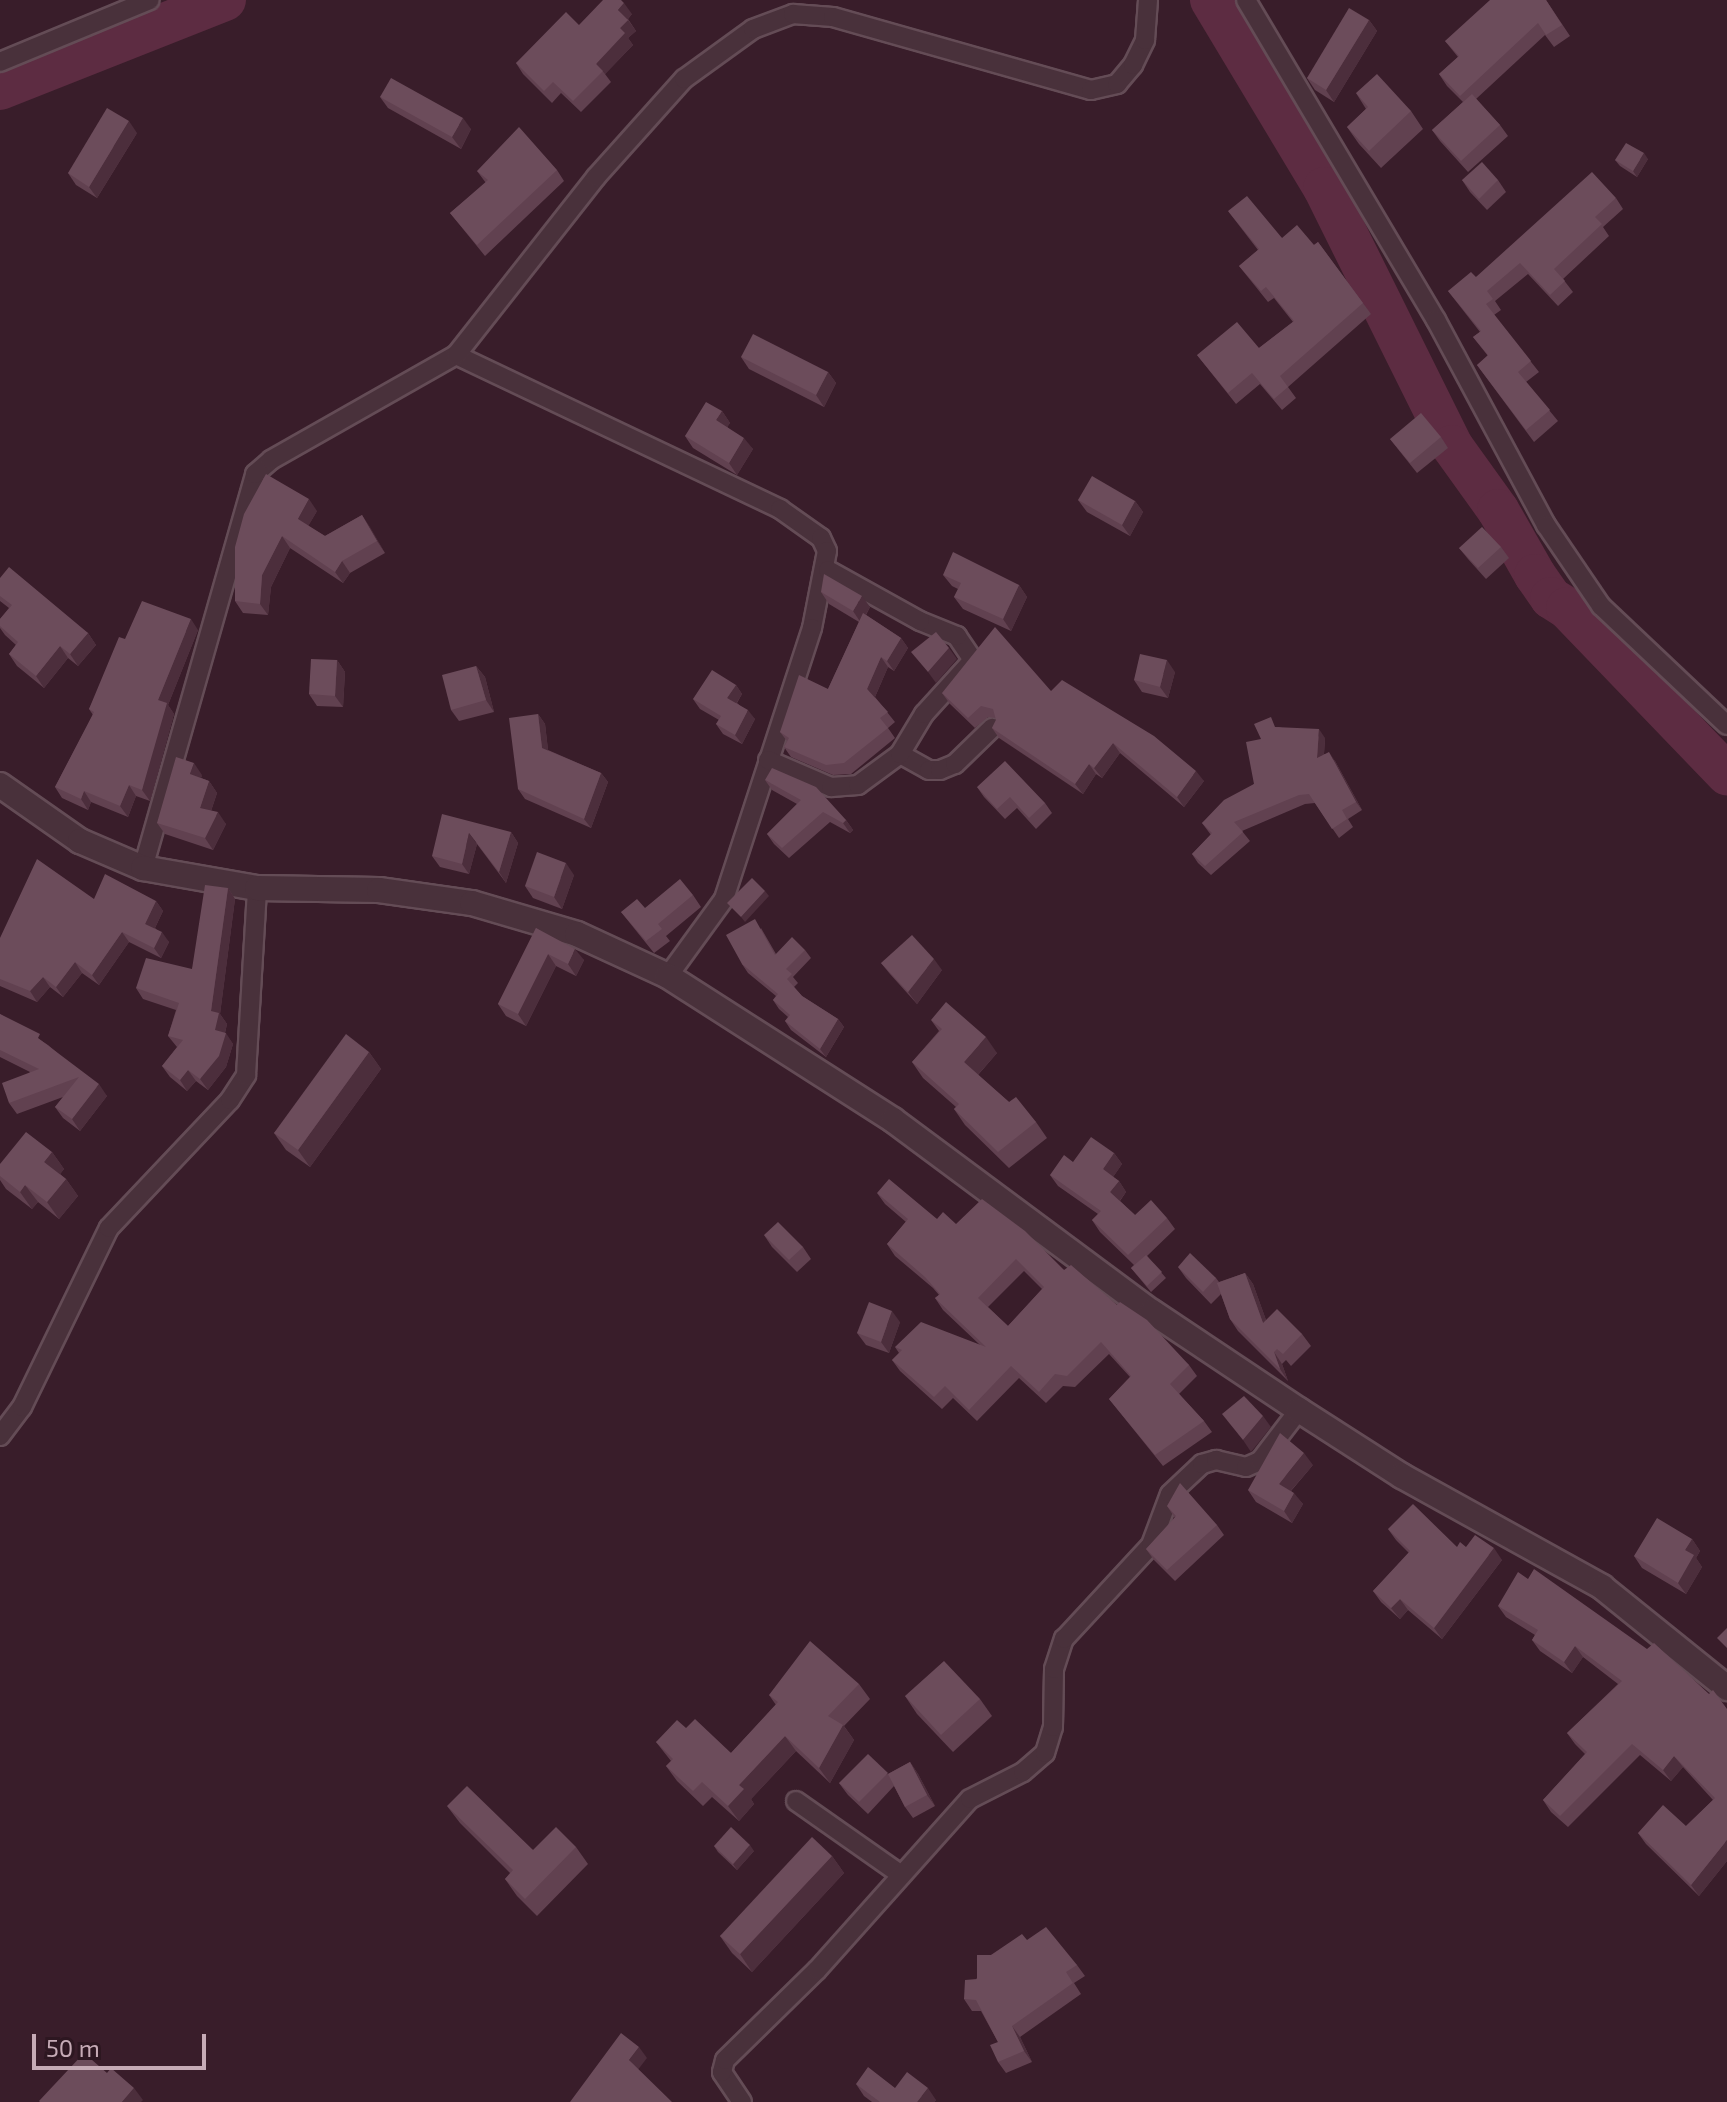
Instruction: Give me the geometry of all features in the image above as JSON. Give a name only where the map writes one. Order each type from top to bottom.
[{"type":"street","points":[[0,62],[150,0]]},
{"type":"street","points":[[143,868],[255,474],[271,460],[456,355],[636,130],[684,79],[753,29],[793,14],[833,17],[1091,90],[1117,84],[1133,65],[1145,40],[1148,0]]},
{"type":"street","points":[[1246,0],[1436,320],[1553,535],[1601,606],[1727,725]]},
{"type":"street","points":[[456,355],[780,509],[821,538],[828,570],[784,725],[768,760],[724,899],[668,976]]},
{"type":"street","points":[[768,760],[845,789],[900,754],[924,714],[973,660],[969,647],[957,636],[920,621],[828,570]]},
{"type":"street","points":[[900,754],[929,770],[940,770],[955,764],[992,728]]},
{"type":"street","points":[[0,785],[80,841],[143,868],[257,888],[379,890],[472,903],[577,934],[668,976],[893,1120],[1152,1312],[1299,1410],[1402,1476],[1602,1587],[1727,1688]]},
{"type":"street","points":[[0,1436],[22,1407],[83,1271],[109,1228],[230,1100],[246,1075],[257,888]]},
{"type":"street","points":[[742,2102],[722,2072],[725,2060],[817,1970],[900,1874],[978,1792],[1023,1772],[1045,1753],[1053,1727],[1054,1669],[1064,1639],[1151,1545],[1170,1494],[1202,1464],[1216,1460],[1246,1467],[1260,1461],[1299,1410]]},
{"type":"street","points":[[796,1801],[900,1874]]},
{"type":"building","points":[[603,0],[621,0],[624,3],[618,10],[628,20],[620,28],[625,33],[596,64],[603,71],[573,101],[553,82],[544,91],[516,63],[566,12],[579,25]]},
{"type":"building","points":[[1490,0],[1546,0],[1562,25],[1546,35],[1538,23],[1460,96],[1439,74],[1459,56],[1445,41]]},
{"type":"building","points":[[1349,8],[1369,20],[1326,90],[1307,78]]},
{"type":"building","points":[[1377,74],[1411,111],[1369,151],[1347,127],[1368,107],[1356,93]]},
{"type":"building","points":[[391,78],[463,118],[452,137],[380,97]]},
{"type":"building","points":[[1472,94],[1500,125],[1461,161],[1432,130]]},
{"type":"building","points":[[107,108],[129,121],[89,187],[68,173]]},
{"type":"building","points":[[519,127],[557,170],[477,245],[450,213],[488,180],[477,171]]},
{"type":"building","points":[[1626,143],[1644,153],[1633,171],[1615,160]]},
{"type":"building","points":[[1482,162],[1498,180],[1479,199],[1462,180]]},
{"type":"building","points":[[1592,172],[1616,198],[1595,217],[1602,224],[1554,269],[1565,281],[1550,295],[1520,263],[1487,291],[1493,299],[1486,304],[1531,361],[1518,372],[1550,410],[1526,430],[1477,365],[1488,355],[1473,337],[1481,331],[1448,291],[1471,272],[1476,277]]},
{"type":"building","points":[[1247,196],[1282,238],[1297,225],[1314,245],[1318,242],[1363,303],[1280,376],[1288,387],[1274,399],[1252,373],[1228,393],[1197,355],[1237,322],[1259,348],[1294,321],[1266,287],[1261,291],[1239,266],[1259,249],[1228,211]]},
{"type":"building","points":[[753,334],[828,372],[816,395],[741,357]]},
{"type":"building","points":[[706,402],[722,411],[716,420],[744,438],[729,463],[685,436]]},
{"type":"building","points":[[1421,413],[1441,437],[1410,463],[1390,439]]},
{"type":"building","points":[[266,474],[309,499],[298,519],[325,536],[362,515],[377,541],[342,561],[335,572],[282,536],[262,575],[260,604],[235,601],[235,547],[244,514]]},
{"type":"building","points":[[1092,476],[1135,501],[1122,525],[1078,500]]},
{"type":"building","points":[[1482,527],[1501,547],[1478,568],[1459,548]]},
{"type":"building","points":[[953,552],[1019,585],[1003,619],[954,597],[961,583],[943,575]]},
{"type":"building","points":[[9,567],[88,633],[70,654],[60,646],[36,676],[9,654],[18,642],[0,626],[0,619],[12,605],[0,596],[0,578]]},
{"type":"building","points":[[824,574],[862,596],[853,611],[821,592]]},
{"type":"building","points":[[142,601],[191,619],[158,700],[167,703],[142,790],[129,785],[120,806],[84,791],[81,799],[55,787],[94,712],[89,709],[119,637],[125,639]]},
{"type":"building","points":[[863,613],[901,638],[887,661],[881,657],[867,689],[888,712],[880,718],[888,728],[844,763],[826,765],[784,747],[789,738],[780,732],[799,675],[828,689]]},
{"type":"building","points":[[995,627],[1051,691],[1062,680],[1154,736],[1196,771],[1177,797],[1113,743],[1094,768],[1089,764],[1075,784],[992,728],[996,720],[993,709],[981,706],[968,718],[942,693]]},
{"type":"building","points":[[936,632],[949,648],[928,672],[911,652]]},
{"type":"building","points":[[1140,654],[1167,660],[1160,687],[1134,680]]},
{"type":"building","points":[[311,659],[337,660],[335,696],[309,694]]},
{"type":"building","points":[[476,666],[486,700],[451,710],[442,675]]},
{"type":"building","points":[[712,670],[736,685],[727,698],[748,710],[735,735],[716,724],[721,716],[693,699]]},
{"type":"building","points":[[538,714],[542,748],[601,773],[584,819],[518,789],[509,718]]},
{"type":"building","points":[[1271,717],[1275,727],[1319,729],[1317,758],[1329,752],[1356,802],[1342,810],[1347,819],[1332,829],[1309,794],[1299,795],[1234,822],[1243,832],[1205,866],[1192,854],[1212,833],[1202,823],[1224,800],[1254,784],[1246,742],[1261,739],[1254,724]]},
{"type":"building","points":[[176,757],[194,763],[190,774],[209,781],[200,808],[218,812],[205,838],[157,823]]},
{"type":"building","points":[[1005,761],[1045,803],[1029,818],[1010,797],[997,809],[977,787]]},
{"type":"building","points":[[772,768],[816,787],[846,820],[843,823],[823,812],[782,848],[767,834],[801,800],[765,780]]},
{"type":"building","points":[[442,814],[511,832],[499,872],[469,833],[462,864],[432,856]]},
{"type":"building","points":[[537,852],[566,863],[554,897],[525,886]]},
{"type":"building","points":[[37,859],[94,899],[105,874],[156,901],[145,924],[162,932],[154,948],[122,932],[92,975],[75,962],[56,987],[43,977],[30,991],[0,979],[0,938]]},
{"type":"building","points":[[752,878],[765,891],[741,917],[727,903]]},
{"type":"building","points":[[680,879],[693,895],[658,924],[662,929],[646,941],[621,912],[637,899],[645,908]]},
{"type":"building","points":[[205,885],[228,888],[211,1011],[219,1013],[215,1030],[226,1033],[219,1056],[200,1079],[188,1070],[180,1080],[162,1066],[183,1040],[168,1036],[179,1003],[136,988],[146,958],[192,969]]},
{"type":"building","points":[[755,919],[775,955],[792,937],[805,950],[786,969],[792,974],[787,979],[802,996],[838,1019],[820,1049],[785,1021],[790,1015],[773,1000],[778,994],[742,964],[726,935]]},
{"type":"building","points":[[536,928],[575,949],[568,964],[548,954],[518,1014],[498,1004]]},
{"type":"building","points":[[912,935],[934,959],[908,992],[881,963]]},
{"type":"building","points":[[946,1002],[986,1037],[964,1062],[1009,1102],[1016,1097],[1036,1122],[998,1152],[954,1109],[959,1104],[912,1062],[942,1029],[931,1020]]},
{"type":"building","points":[[0,1014],[40,1034],[38,1038],[99,1084],[72,1119],[55,1107],[79,1077],[9,1103],[2,1083],[39,1069],[0,1050]]},
{"type":"building","points":[[346,1034],[369,1052],[298,1150],[274,1133]]},
{"type":"building","points":[[26,1132],[52,1152],[44,1162],[66,1179],[47,1202],[25,1185],[20,1192],[0,1176],[0,1164]]},
{"type":"building","points":[[1091,1137],[1114,1153],[1103,1169],[1119,1181],[1110,1192],[1135,1215],[1151,1200],[1167,1218],[1128,1255],[1092,1220],[1101,1211],[1050,1175],[1064,1155],[1073,1162]]},
{"type":"building","points":[[889,1179],[937,1219],[943,1212],[956,1224],[982,1199],[1025,1231],[1064,1270],[1071,1265],[1117,1305],[1120,1302],[1147,1320],[1189,1365],[1170,1384],[1204,1421],[1155,1455],[1109,1399],[1131,1376],[1101,1342],[1067,1376],[1055,1374],[1039,1392],[1011,1366],[969,1410],[945,1386],[934,1397],[892,1360],[902,1350],[895,1347],[921,1322],[986,1347],[935,1298],[940,1294],[925,1277],[887,1244],[908,1219],[877,1193]],"holes":[[[1016,1259],[1044,1287],[1008,1326],[978,1298]]]},
{"type":"building","points":[[778,1222],[803,1247],[789,1260],[764,1235]]},
{"type":"building","points":[[1190,1253],[1216,1278],[1203,1292],[1178,1267]]},
{"type":"building","points":[[1146,1255],[1162,1272],[1147,1286],[1131,1268]]},
{"type":"building","points":[[1245,1273],[1263,1323],[1277,1309],[1302,1334],[1283,1354],[1277,1349],[1274,1352],[1280,1369],[1230,1319],[1217,1283]]},
{"type":"building","points":[[869,1302],[892,1311],[881,1342],[857,1333]]},
{"type":"building","points":[[1244,1396],[1263,1416],[1243,1440],[1222,1414]]},
{"type":"building","points":[[1280,1433],[1304,1453],[1279,1484],[1294,1493],[1284,1511],[1248,1490]]},
{"type":"building","points":[[1180,1483],[1217,1525],[1167,1570],[1146,1549],[1176,1516],[1167,1506]]},
{"type":"building","points":[[1413,1504],[1457,1547],[1460,1542],[1466,1547],[1475,1535],[1494,1548],[1434,1628],[1400,1599],[1391,1608],[1373,1591],[1410,1551],[1388,1529]]},
{"type":"building","points":[[1657,1518],[1692,1539],[1685,1550],[1694,1555],[1678,1583],[1634,1556]]},
{"type":"building","points":[[1534,1569],[1647,1649],[1654,1643],[1709,1694],[1713,1690],[1727,1709],[1727,1840],[1691,1885],[1638,1833],[1663,1805],[1686,1826],[1715,1798],[1674,1756],[1663,1770],[1632,1744],[1560,1816],[1543,1800],[1587,1752],[1567,1733],[1622,1681],[1575,1646],[1564,1662],[1532,1640],[1538,1630],[1498,1606],[1518,1572],[1528,1579]]},
{"type":"building","points":[[1727,1628],[1727,1648],[1717,1638]]},
{"type":"building","points":[[810,1641],[859,1684],[828,1716],[843,1725],[819,1768],[785,1736],[739,1785],[744,1789],[728,1806],[702,1782],[693,1791],[666,1766],[673,1759],[656,1742],[677,1720],[686,1728],[695,1719],[731,1753],[778,1702],[769,1695]]},
{"type":"building","points":[[944,1661],[980,1699],[941,1735],[905,1696]]},
{"type":"building","points":[[868,1754],[888,1773],[859,1802],[839,1783]]},
{"type":"building","points":[[910,1762],[927,1795],[905,1807],[888,1774]]},
{"type":"building","points":[[467,1786],[533,1850],[556,1827],[576,1847],[525,1899],[505,1879],[513,1870],[447,1806]]},
{"type":"building","points":[[731,1827],[750,1845],[733,1864],[714,1846]]},
{"type":"building","points":[[812,1837],[832,1856],[740,1954],[720,1936]]},
{"type":"building","points":[[1046,1927],[1077,1965],[1066,1972],[1073,1983],[1012,2026],[1024,2051],[998,2062],[990,2045],[998,2042],[976,2000],[964,1999],[965,1980],[977,1979],[977,1955],[991,1955],[1022,1934],[1027,1940]]},
{"type":"building","points":[[621,2033],[639,2047],[629,2060],[672,2102],[570,2102]]},
{"type":"building","points":[[84,2053],[107,2073],[111,2068],[134,2088],[122,2102],[40,2102],[39,2101]]},
{"type":"building","points":[[868,2067],[895,2088],[907,2072],[928,2088],[917,2102],[880,2102],[856,2084]]},
{"type":"waterway","points":[[0,89],[225,0]]},
{"type":"waterway","points":[[1211,0],[1324,188],[1452,446],[1498,510],[1535,575],[1551,598],[1567,608],[1727,774]]}]
